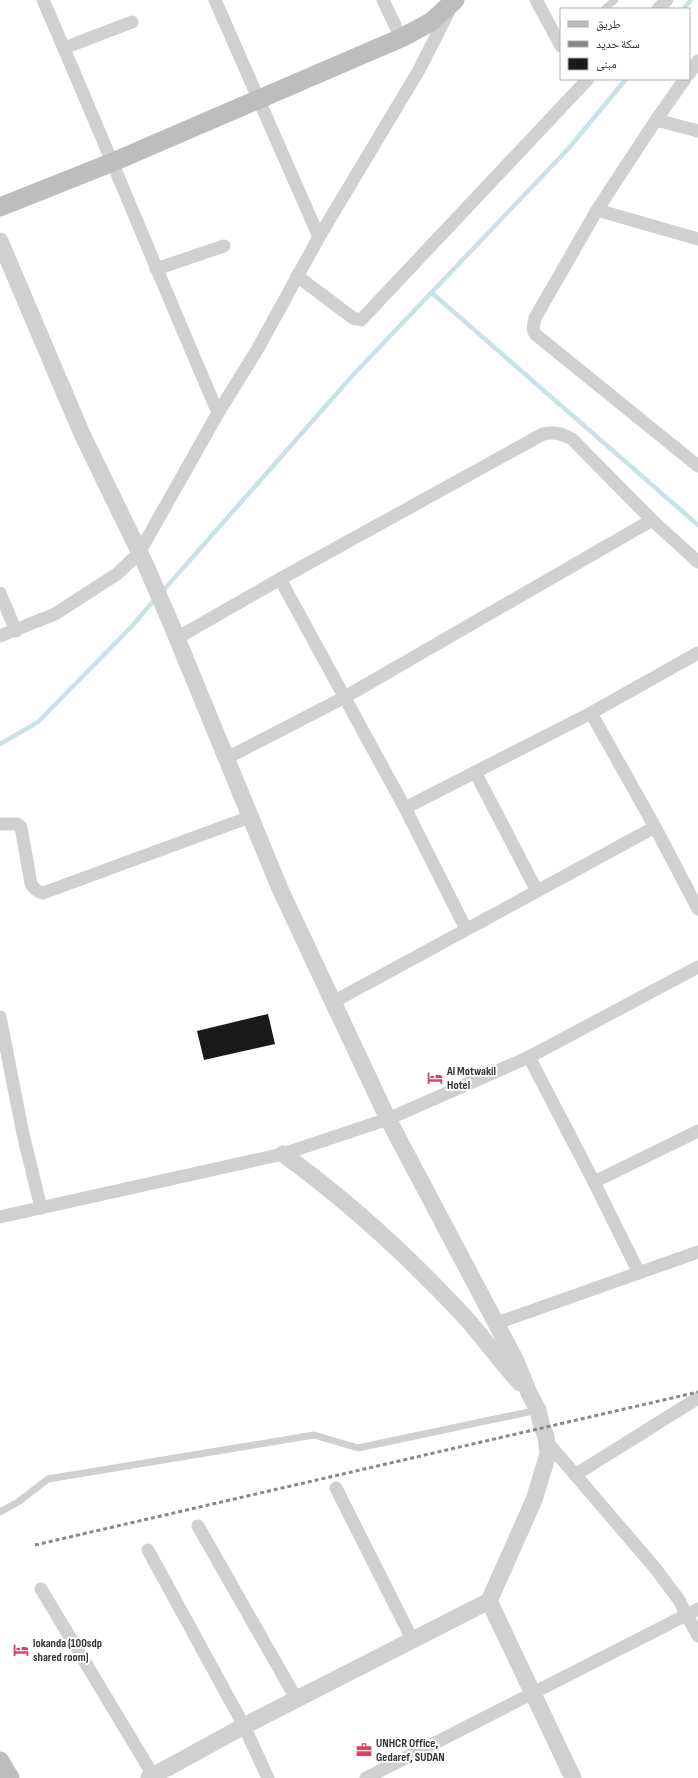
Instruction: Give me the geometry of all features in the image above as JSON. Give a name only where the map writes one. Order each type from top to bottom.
[{"type":"main road","points":[[0,207],[113,162],[258,98],[401,38],[431,22],[454,2]]},
{"type":"main road","points":[[0,1761],[10,1778]]},
{"type":"street","points":[[44,0],[218,414]]},
{"type":"street","points":[[215,0],[319,236]]},
{"type":"street","points":[[384,0],[401,38]]},
{"type":"street","points":[[536,0],[560,44]]},
{"type":"street","points":[[659,8],[667,0]]},
{"type":"street","points":[[0,636],[16,631],[55,614],[118,574],[139,553],[218,414],[257,350],[319,236],[419,70],[454,2]]},
{"type":"street","points":[[64,48],[132,22]]},
{"type":"street","points":[[690,73],[698,61]]},
{"type":"street","points":[[684,80],[597,210],[535,318],[533,329],[535,334],[698,466]]},
{"type":"street","points":[[297,276],[353,318],[361,320],[583,81]]},
{"type":"street","points":[[656,120],[698,132]]},
{"type":"street","points":[[597,210],[698,238]]},
{"type":"street","points":[[0,241],[82,434],[146,568],[174,632],[280,889],[388,1119],[497,1323],[538,1410],[548,1443],[548,1454],[534,1500],[489,1601],[244,1726],[151,1777],[41,1589]]},
{"type":"street","points":[[156,269],[224,246]]},
{"type":"street","points":[[174,632],[280,579],[543,434],[553,432],[564,434],[572,439],[652,520],[698,562]]},
{"type":"street","points":[[227,758],[345,697],[652,520]]},
{"type":"street","points":[[280,579],[405,808],[466,929]]},
{"type":"street","points":[[0,593],[16,631]]},
{"type":"street","points":[[405,808],[591,713],[698,653]]},
{"type":"street","points":[[591,713],[655,827],[698,910]]},
{"type":"street","points":[[475,772],[536,891]]},
{"type":"street","points":[[0,824],[17,824],[21,827],[31,884],[38,892],[43,893],[250,817]]},
{"type":"street","points":[[333,1002],[655,827]]},
{"type":"street","points":[[0,1217],[283,1154],[388,1119],[529,1057],[698,967]]},
{"type":"street","points":[[0,1017],[23,1134],[41,1208]]},
{"type":"street","points":[[529,1057],[639,1273]]},
{"type":"street","points":[[594,1182],[698,1131]]},
{"type":"street","points":[[283,1154],[316,1177],[361,1215],[425,1276],[464,1316],[502,1363],[529,1393]]},
{"type":"street","points":[[497,1323],[698,1252]]},
{"type":"street","points":[[575,1475],[698,1398]]},
{"type":"street","points":[[548,1443],[693,1612],[698,1636]]},
{"type":"street","points":[[336,1488],[413,1641]]},
{"type":"street","points":[[198,1526],[297,1700]]},
{"type":"street","points":[[148,1550],[244,1726],[268,1778]]},
{"type":"street","points":[[489,1601],[573,1778]]},
{"type":"street","points":[[366,1778],[532,1692],[693,1612]]},
{"type":"lane","points":[[605,8],[615,0]]},
{"type":"lane","points":[[0,1512],[18,1502],[48,1479],[314,1435],[358,1448],[538,1410]]},
{"type":"building","points":[[268,1014],[275,1044],[204,1060],[197,1031]]},
{"type":"waterway","points":[[684,8],[691,0]]},
{"type":"waterway","points":[[162,592],[353,375],[569,148],[625,80]]},
{"type":"waterway","points":[[432,293],[698,525]]},
{"type":"waterway","points":[[0,744],[38,722],[132,626],[155,599]]},
{"type":"railway","points":[[35,1545],[698,1392]]},
{"type":"place","name":"Al Motwakil Hotel","points":[[435,1078]]},
{"type":"place","name":"lokanda (100sdp shared room)","points":[[21,1650]]},
{"type":"place","name":"UNHCR Office, Gedaref, SUDAN","points":[[364,1750]]}]
